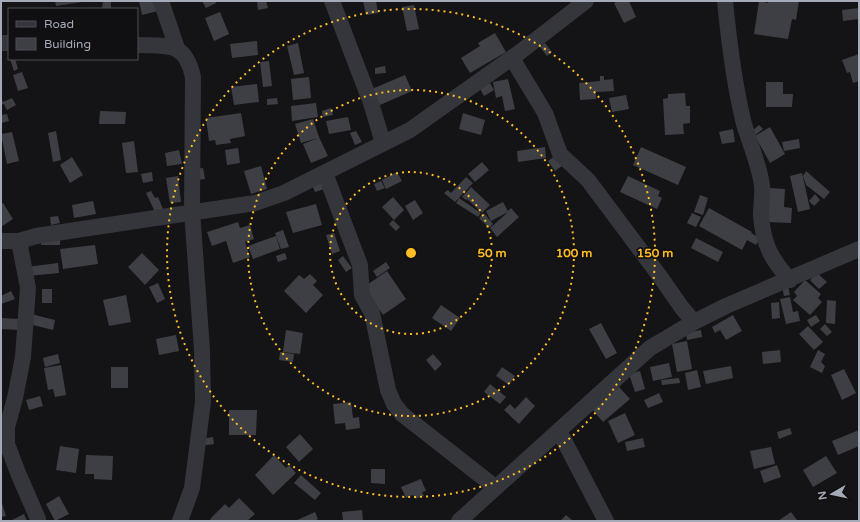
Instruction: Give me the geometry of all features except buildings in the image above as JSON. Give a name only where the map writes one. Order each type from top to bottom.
[{"type":"street","points":[[161,1],[177,48],[190,62],[193,77],[192,211],[202,350],[203,402],[192,488],[180,521]]},
{"type":"street","points":[[332,1],[371,102],[383,143]]},
{"type":"street","points":[[1,241],[19,241],[36,236],[114,226],[192,211],[255,202],[284,193],[410,130],[512,58],[586,1]]},
{"type":"street","points":[[725,1],[734,79],[744,124],[762,185],[761,216],[765,238],[769,253],[775,263],[790,280]]},
{"type":"street","points":[[138,45],[177,48]]},
{"type":"street","points":[[512,58],[545,114],[560,154],[588,180],[682,308],[694,322]]},
{"type":"street","points":[[325,173],[360,265],[362,295],[372,313],[388,390],[394,404],[402,414],[495,487]]},
{"type":"street","points":[[19,241],[28,288],[23,357],[15,398],[7,427],[7,444],[38,518]]},
{"type":"street","points":[[459,521],[650,348],[694,322],[726,306],[790,280],[859,249]]},
{"type":"street","points":[[559,431],[606,521]]}]
